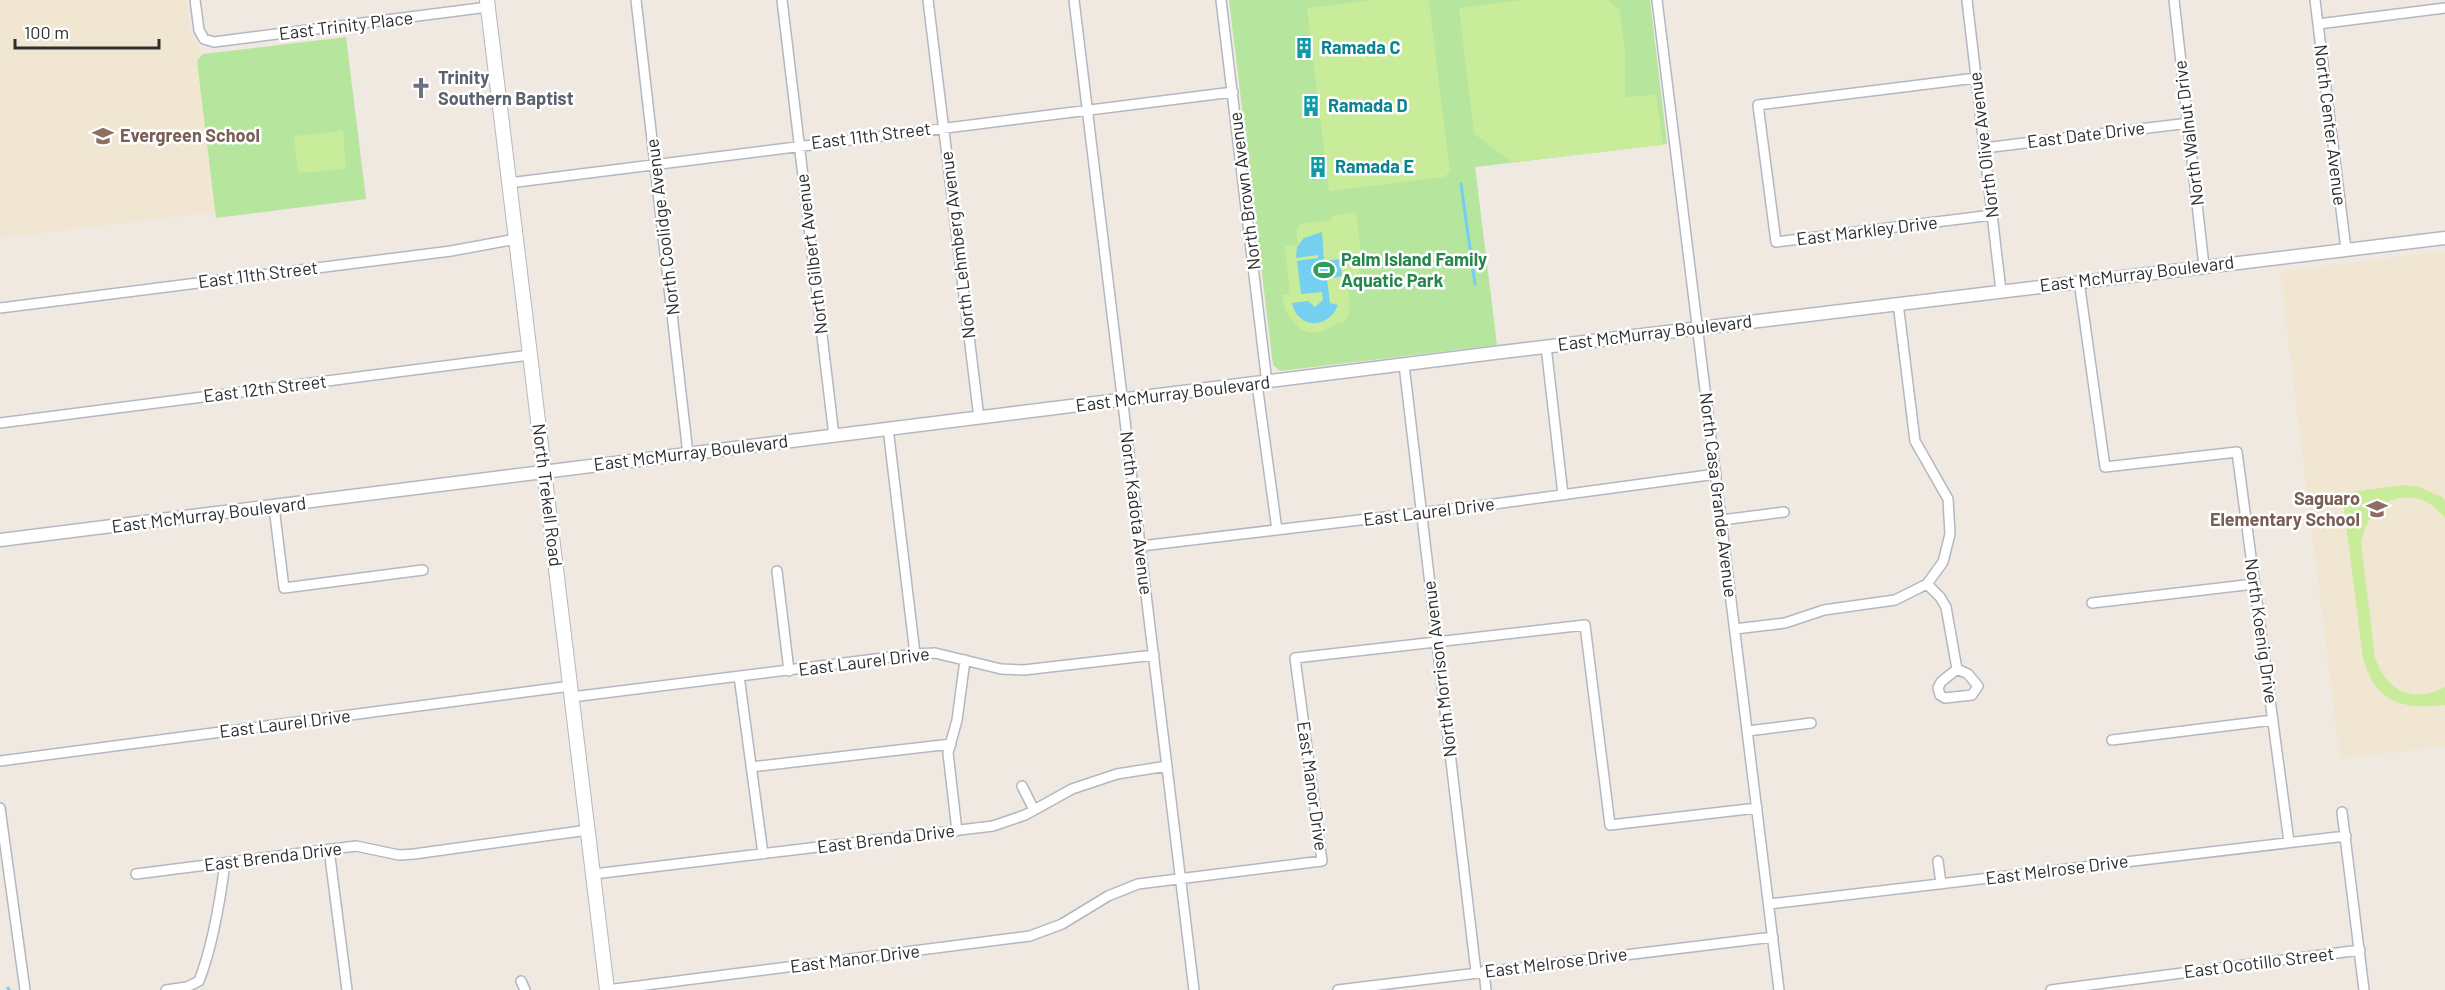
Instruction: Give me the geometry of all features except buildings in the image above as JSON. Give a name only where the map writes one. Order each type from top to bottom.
[{"type":"main road","name":"North Trekell Road","points":[[488,4],[607,990]]},
{"type":"street","name":"East Trinity Place","points":[[195,0],[199,30],[204,39],[214,42],[488,4]]},
{"type":"street","name":"North Coolidge Avenue","points":[[636,0],[688,454]]},
{"type":"street","name":"North Gilbert Avenue","points":[[782,0],[834,436]]},
{"type":"street","name":"North Lehmberg Avenue","points":[[928,0],[978,418]]},
{"type":"street","name":"North Kadota Avenue","points":[[1074,0],[1194,990]]},
{"type":"street","name":"North Brown Avenue","points":[[1221,0],[1233,92],[1277,530]]},
{"type":"street","name":"North Casa Grande Avenue","points":[[1657,0],[1779,990]]},
{"type":"street","name":"North Olive Avenue","points":[[1966,0],[2001,291]]},
{"type":"street","name":"North Walnut Drive","points":[[2174,0],[2205,266]]},
{"type":"street","name":"North Center Avenue","points":[[2315,0],[2346,249]]},
{"type":"street","points":[[2318,24],[2445,8]]},
{"type":"street","name":"East Markley Drive","points":[[1976,78],[1758,105],[1776,242],[1992,215]]},
{"type":"street","name":"East 11th Street","points":[[509,183],[1233,92]]},
{"type":"street","name":"East Date Drive","points":[[1984,148],[2189,123]]},
{"type":"street","name":"East McMurray Boulevard","points":[[0,540],[1546,346],[2445,238]]},
{"type":"street","name":"East 11th Street","points":[[0,308],[451,251],[516,239]]},
{"type":"street","name":"North Koenig Drive","points":[[2079,281],[2105,467],[2237,452],[2289,842]]},
{"type":"street","points":[[1735,629],[1785,622],[1824,610],[1895,600],[1927,584],[1943,562],[1950,534],[1948,499],[1915,441],[1898,303]]},
{"type":"street","points":[[1546,346],[1563,495]]},
{"type":"street","name":"East 12th Street","points":[[0,423],[530,355]]},
{"type":"street","name":"North Morrison Avenue","points":[[1404,365],[1480,972],[1486,990]]},
{"type":"street","points":[[888,428],[915,654]]},
{"type":"street","name":"East Laurel Drive","points":[[1141,546],[1421,513],[1716,474]]},
{"type":"street","points":[[274,507],[284,588],[423,570]]},
{"type":"street","points":[[1722,520],[1784,512]]},
{"type":"street","points":[[777,571],[789,670]]},
{"type":"street","points":[[1927,584],[1946,607],[1957,669]]},
{"type":"street","points":[[2092,603],[2254,584]]},
{"type":"street","name":"East Manor Drive","points":[[607,990],[1030,936],[1062,924],[1108,896],[1138,884],[1322,861],[1294,658],[1585,625],[1610,825],[1757,808]]},
{"type":"street","name":"East Laurel Drive","points":[[0,761],[571,692],[739,676],[915,654],[935,653],[1001,669],[1024,670],[1154,655]]},
{"type":"street","points":[[957,831],[948,753],[957,720],[965,660]]},
{"type":"street","points":[[739,676],[763,854]]},
{"type":"street","points":[[2112,740],[2273,720]]},
{"type":"street","points":[[1748,731],[1811,723]]},
{"type":"street","points":[[751,767],[951,744]]},
{"type":"street","name":"East Brenda Drive","points":[[594,874],[993,826],[1034,810],[1072,789],[1117,774],[1167,766]]},
{"type":"street","points":[[1022,786],[1034,810]]},
{"type":"street","points":[[0,808],[25,990]]},
{"type":"street","points":[[2343,812],[2364,990]]},
{"type":"street","name":"East Brenda Drive","points":[[136,874],[356,846],[399,855],[414,854],[588,830]]},
{"type":"street","name":"East Melrose Drive","points":[[1769,904],[2346,836]]},
{"type":"street","points":[[329,849],[347,990]]},
{"type":"street","points":[[1938,861],[1941,884]]},
{"type":"street","points":[[166,990],[187,987],[199,981],[219,901],[225,863]]},
{"type":"street","name":"East Melrose Drive","points":[[1338,990],[1773,937]]},
{"type":"street","name":"East Ocotillo Street","points":[[2051,990],[2360,950]]},
{"type":"shaded area","name":"Evergreen School","points":[[0,0],[186,0],[190,30],[203,54],[197,61],[215,212],[0,238]]},
{"type":"shaded area","name":"Saguaro Elementary School","points":[[2445,251],[2445,746],[2340,759],[2280,272]]},
{"type":"green space","points":[[1229,0],[1650,0],[1667,144],[1475,167],[1497,345],[1280,371],[1273,365]]},
{"type":"green space","points":[[1374,0],[1429,0],[1450,172],[1444,177],[1329,191],[1307,8]]},
{"type":"green space","points":[[1521,0],[1608,0],[1620,10],[1625,54],[1625,97],[1656,95],[1663,145],[1512,162],[1474,134],[1459,8]]},
{"type":"green space","points":[[346,37],[366,199],[216,218],[197,61],[203,54]]},
{"type":"green space","points":[[343,131],[346,169],[298,173],[294,136]]},
{"type":"green space","name":"Palm Island Family Aquatic Park","points":[[1356,212],[1362,264],[1359,264],[1360,275],[1346,277],[1350,302],[1347,318],[1343,324],[1338,322],[1318,332],[1301,329],[1294,323],[1284,306],[1282,295],[1290,294],[1285,246],[1298,244],[1296,229],[1299,228],[1299,224],[1332,220],[1332,216]]},
{"type":"green space","points":[[2404,485],[2419,487],[2442,497],[2445,500],[2445,518],[2433,506],[2408,497],[2395,499],[2383,505],[2373,514],[2366,527],[2361,542],[2375,658],[2386,679],[2402,691],[2422,694],[2445,687],[2445,705],[2416,706],[2393,700],[2375,685],[2363,658],[2342,493]]},
{"type":"water","points":[[1322,232],[1324,261],[1340,259],[1342,276],[1327,279],[1330,303],[1338,305],[1328,319],[1314,323],[1306,322],[1295,312],[1292,303],[1308,301],[1315,307],[1323,300],[1322,292],[1301,294],[1297,261],[1318,258],[1318,255],[1296,258],[1297,247],[1304,238]]},
{"type":"waterway","points":[[1461,184],[1475,284]]},
{"type":"place","name":"Ramada C","points":[[1304,48]]},
{"type":"place","name":"Trinity Southern Baptist","points":[[421,88]]},
{"type":"place","name":"Ramada D","points":[[1311,106]]},
{"type":"place","name":"Evergreen School","points":[[103,136]]},
{"type":"place","name":"Ramada E","points":[[1318,167]]},
{"type":"place","name":"Palm Island Family Aquatic Park","points":[[1324,270]]},
{"type":"place","name":"Saguaro Elementary School","points":[[2377,509]]}]
